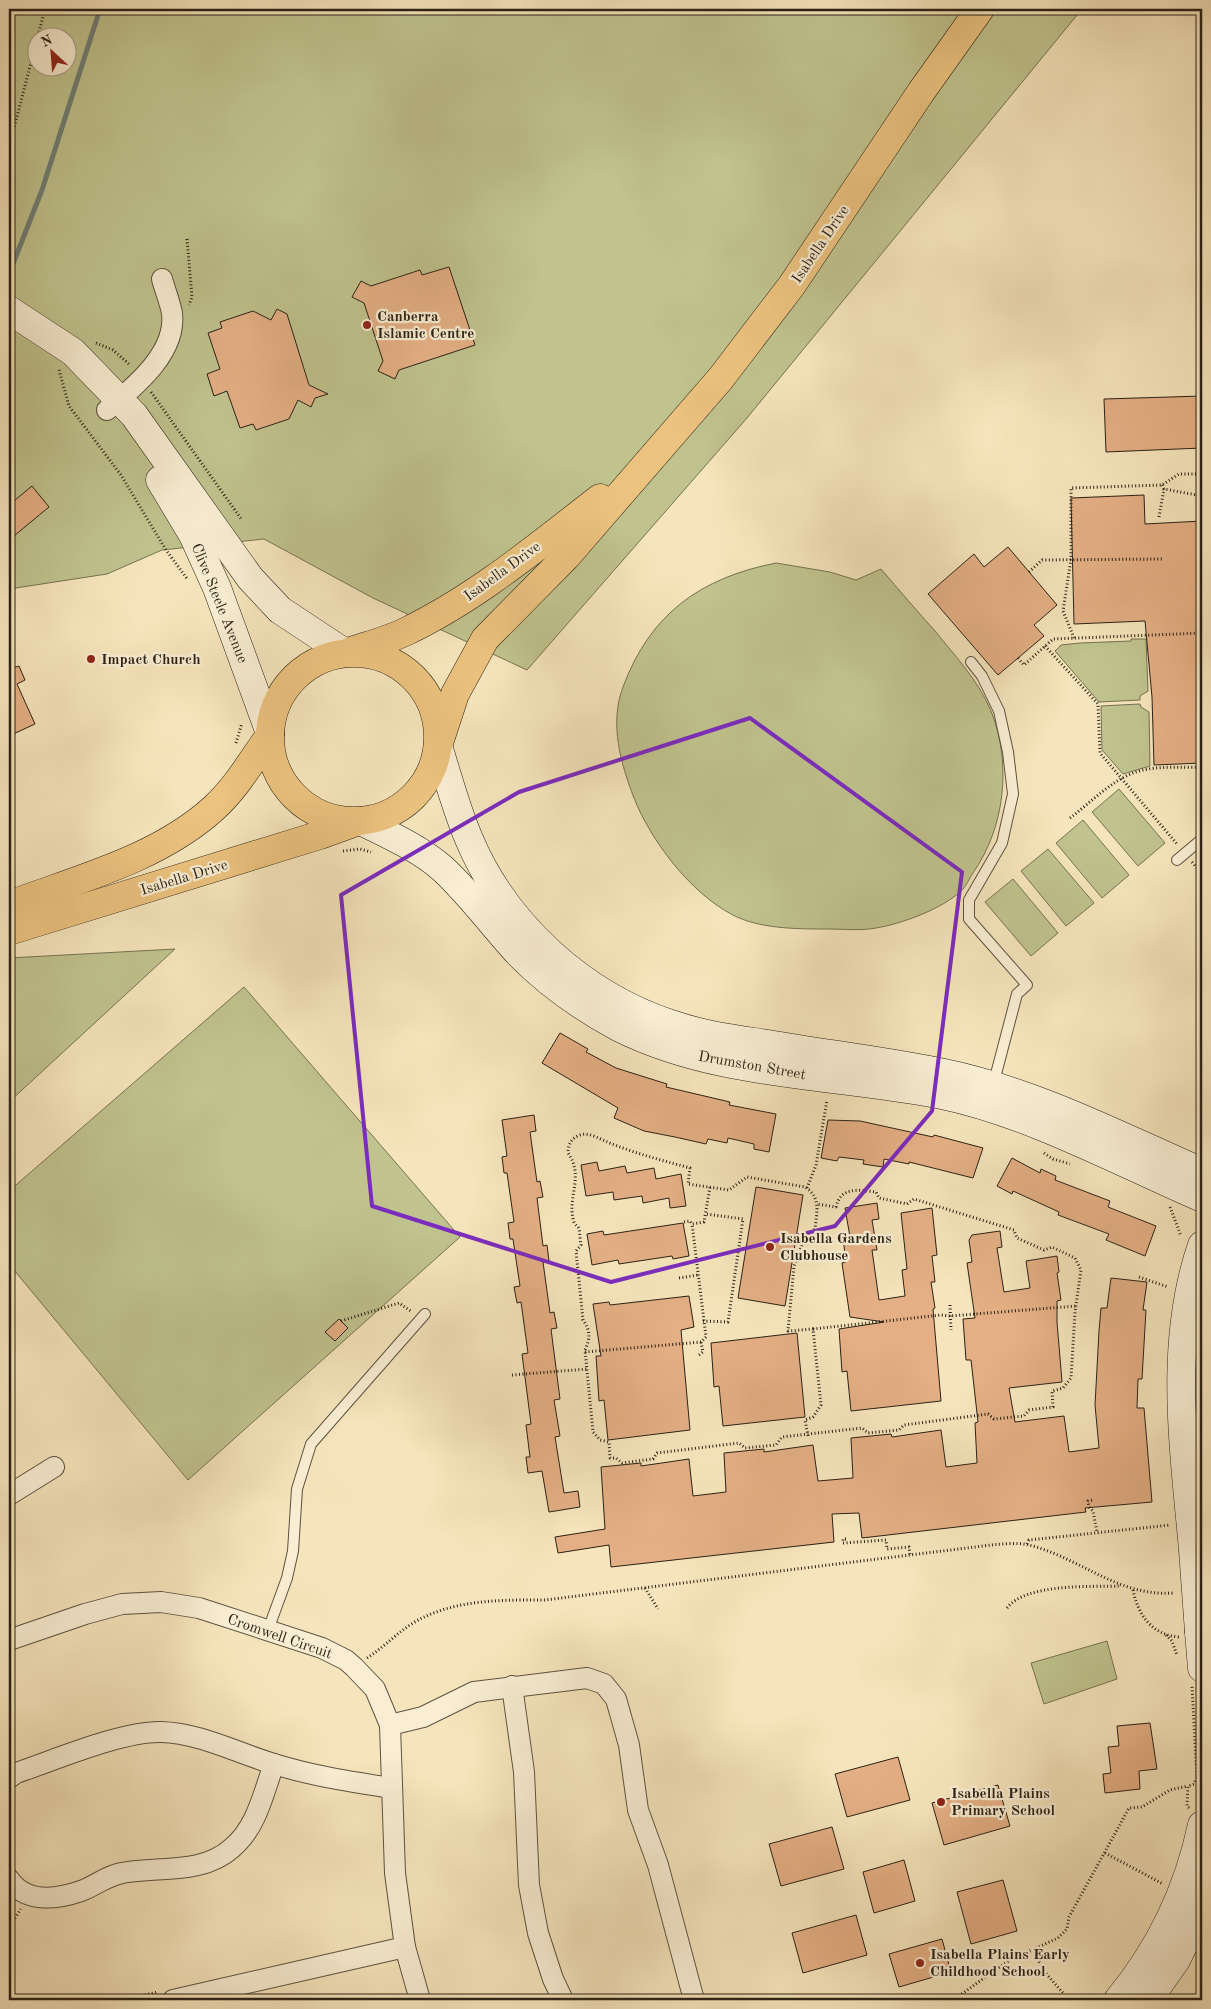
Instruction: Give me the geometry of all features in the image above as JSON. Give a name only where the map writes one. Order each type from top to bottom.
[{"type":"main road","name":"Isabella Drive","points":[[438,744],[455,694],[485,639],[566,557],[721,378],[792,285],[921,92],[980,9]]},
{"type":"main road","name":"Isabella Drive","points":[[346,653],[404,633],[451,607],[492,581],[643,466]]},
{"type":"main road","points":[[346,653],[376,655],[390,660],[414,677],[431,701],[436,714],[438,744],[431,771],[415,796],[390,813],[360,821],[331,818],[317,813],[293,796],[276,771],[272,758],[270,734],[272,714],[278,700],[295,677],[319,660],[346,653]]},
{"type":"main road","points":[[9,905],[142,855],[193,825],[235,786],[270,734]]},
{"type":"main road","name":"Isabella Drive","points":[[9,931],[320,836],[360,821]]},
{"type":"street","points":[[113,404],[148,372],[166,346],[172,328],[172,313],[162,280]]},
{"type":"street","points":[[9,310],[52,351]]},
{"type":"street","name":"Clive Steele Avenue","points":[[52,351],[58,360],[113,404],[250,578],[280,610],[346,653]]},
{"type":"street","name":"Clive Steele Avenue","points":[[141,440],[193,536],[217,588],[270,734]]},
{"type":"street","name":"Drumston Street","points":[[438,744],[456,806],[469,841],[486,874],[507,905],[531,934],[587,982],[628,1006],[671,1024],[716,1036],[940,1072],[1000,1099],[1202,1198]]},
{"type":"street","name":"Drumston Street","points":[[360,821],[404,842],[441,868],[474,900],[519,954],[536,970],[574,1000],[618,1027],[666,1047],[716,1061],[944,1096],[1000,1099],[1061,1109],[1202,1172]]},
{"type":"street","points":[[1191,1244],[1190,1289],[1180,1376],[1199,1632],[1191,1670]]},
{"type":"street","points":[[9,1494],[54,1467]]},
{"type":"street","name":"Cromwell Circuit","points":[[10,1638],[113,1606],[161,1602],[199,1608],[322,1648],[346,1660],[375,1689],[390,1726],[395,1873],[405,1947],[420,2000]]},
{"type":"street","points":[[390,1726],[423,1717],[474,1692],[587,1678],[604,1684],[616,1699],[630,1745],[638,1810],[658,1865],[694,2000]]},
{"type":"street","points":[[512,1686],[524,1772],[529,1885],[538,1933],[553,1979],[563,2000]]},
{"type":"street","points":[[9,1778],[16,1773],[131,1735],[161,1732],[191,1736],[274,1764],[332,1780],[392,1788]]},
{"type":"street","points":[[9,1879],[23,1894],[46,1898],[80,1891],[121,1873],[172,1869],[210,1862],[232,1849],[248,1830],[254,1820],[274,1764]]},
{"type":"street","points":[[1118,2000],[1140,1973],[1167,1930],[1199,1859],[1197,1818]]},
{"type":"street","points":[[1148,2000],[1176,1960],[1202,1907]]},
{"type":"street","points":[[166,1996],[405,1947]]},
{"type":"lane","points":[[971,662],[982,676],[999,711],[1008,752],[1013,794],[1002,843],[969,900],[969,919],[1027,986],[1017,994],[996,1074],[1000,1099]]},
{"type":"lane","points":[[1181,857],[1202,838]]},
{"type":"lane","points":[[268,1630],[287,1578],[293,1551],[297,1489],[311,1444],[423,1316]]},
{"type":"path","points":[[9,147],[45,9]]},
{"type":"path","points":[[52,351],[69,406],[121,475],[166,550],[191,584]]},
{"type":"path","points":[[150,390],[242,520]]},
{"type":"path","points":[[1159,517],[1163,487],[1178,474],[1202,474]]},
{"type":"path","points":[[1074,638],[1063,611],[1071,560],[1071,488],[1163,487],[1202,496]]},
{"type":"path","points":[[1029,572],[1042,560],[1164,559]]},
{"type":"path","points":[[1018,658],[1024,665],[1053,639],[1202,633]]},
{"type":"path","points":[[1045,646],[1098,704],[1100,754],[1181,857],[1202,874]]},
{"type":"path","points":[[234,750],[242,724],[239,715]]},
{"type":"path","points":[[1070,818],[1121,779],[1147,769],[1202,767]]},
{"type":"path","points":[[337,852],[360,849],[375,853]]},
{"type":"path","points":[[807,1188],[816,1165],[827,1097],[836,1099]]},
{"type":"path","points":[[817,1204],[836,1207],[844,1193],[853,1189],[876,1192],[879,1198],[907,1204],[914,1199],[1014,1230],[1017,1238],[1044,1250],[1052,1247],[1075,1258],[1081,1270],[1076,1306],[1071,1378],[1064,1388],[1052,1391],[1053,1407],[1029,1410],[1024,1416],[994,1419],[988,1414],[904,1425],[899,1430],[868,1433],[862,1428],[808,1436],[782,1437],[776,1445],[745,1448],[739,1443],[657,1453],[652,1459],[622,1463],[616,1458],[610,1458],[609,1442],[600,1440],[593,1432],[585,1352],[590,1342],[588,1327],[582,1320],[576,1251],[581,1245],[579,1229],[574,1224],[572,1198],[576,1190],[573,1161],[568,1153],[571,1141],[580,1135],[590,1135],[650,1158],[690,1168],[688,1184],[729,1190],[747,1178],[807,1188],[812,1191],[817,1204],[815,1229],[804,1239],[794,1266],[788,1331],[940,1315],[950,1316],[1076,1306]]},
{"type":"path","points":[[1038,1148],[1052,1159],[1071,1164]]},
{"type":"path","points":[[684,1222],[690,1221],[692,1224],[704,1222],[710,1187]]},
{"type":"path","points":[[1166,1204],[1169,1206],[1182,1234],[1191,1244]]},
{"type":"path","points":[[703,1321],[728,1322],[743,1219],[706,1214]]},
{"type":"path","points":[[692,1224],[706,1337],[702,1342],[703,1352],[699,1355]]},
{"type":"path","points":[[679,1278],[698,1275]]},
{"type":"path","points":[[1139,1277],[1168,1287]]},
{"type":"path","points":[[1167,1294],[1170,1278]]},
{"type":"path","points":[[341,1321],[399,1302],[423,1316]]},
{"type":"path","points":[[950,1305],[951,1330]]},
{"type":"path","points":[[808,1436],[805,1420],[814,1417],[821,1405],[813,1329]]},
{"type":"path","points":[[585,1352],[702,1342]]},
{"type":"path","points":[[512,1375],[587,1369]]},
{"type":"path","points":[[1092,1500],[1088,1500],[1089,1506],[1094,1511],[1097,1532]]},
{"type":"path","points":[[1027,1544],[1029,1540],[1097,1532],[1170,1527],[1169,1516]]},
{"type":"path","points":[[846,1538],[843,1539],[843,1544],[886,1540],[887,1549],[909,1547],[910,1555]]},
{"type":"path","points":[[362,1661],[383,1648],[413,1623],[450,1608],[486,1600],[545,1600],[991,1545],[1027,1544],[1068,1560],[1097,1576],[1133,1590],[1154,1594],[1176,1593]]},
{"type":"path","points":[[1007,1608],[1012,1601],[1041,1592],[1069,1587],[1122,1586]]},
{"type":"path","points":[[646,1588],[658,1609]]},
{"type":"path","points":[[953,2000],[1010,1960],[1058,1938],[1067,1929],[1069,1917],[1129,1808],[1142,1807],[1170,1790],[1194,1784],[1197,1777],[1191,1670],[1167,1636],[1152,1627],[1140,1615],[1133,1590]]},
{"type":"path","points":[[1188,1786],[1187,1806],[1197,1818]]},
{"type":"path","points":[[1104,1853],[1165,1885]]},
{"type":"path","points":[[1033,1950],[1044,1970],[1070,2000]]},
{"type":"path","points":[[121,2000],[166,1996]]},
{"type":"highlighted area","points":[[750,718],[962,872],[932,1111],[835,1226],[611,1282],[372,1206],[341,895],[519,792]]},
{"type":"green space","points":[[9,9],[1082,9],[747,418],[527,670],[373,598],[264,539],[162,550],[107,574],[9,589]]},
{"type":"green space","points":[[776,563],[830,572],[856,580],[881,569],[966,669],[980,689],[991,711],[998,731],[1003,773],[1002,795],[992,836],[984,855],[963,889],[953,898],[921,915],[886,926],[858,930],[778,927],[753,923],[742,919],[716,904],[687,879],[661,848],[634,798],[618,744],[617,715],[623,687],[634,661],[663,620],[681,603],[724,578]]},
{"type":"green space","points":[[1131,639],[1146,639],[1148,691],[1140,696],[1140,700],[1099,702],[1055,651],[1061,645],[1131,641]]},
{"type":"green space","points":[[1140,704],[1141,707],[1149,712],[1150,766],[1123,774],[1102,750],[1101,706]]},
{"type":"green space","points":[[1119,789],[1165,843],[1138,866],[1092,812]]},
{"type":"green space","points":[[1083,820],[1129,875],[1102,898],[1056,843]]},
{"type":"green space","points":[[1048,849],[1094,903],[1066,926],[1021,871]]},
{"type":"green space","points":[[1013,879],[1058,933],[1031,956],[985,902]]},
{"type":"green space","points":[[175,949],[9,1102],[9,958]]},
{"type":"green space","points":[[244,987],[460,1237],[188,1480],[9,1264],[9,1191]]},
{"type":"green space","points":[[1107,1641],[1117,1679],[1044,1704],[1031,1663]]},
{"type":"building","points":[[449,267],[475,345],[399,370],[395,379],[378,371],[383,361],[364,303],[352,297],[361,281],[371,286],[420,270],[422,275]]},
{"type":"building","points":[[277,309],[287,314],[309,385],[328,394],[315,398],[311,407],[298,400],[289,419],[256,430],[253,424],[240,428],[227,391],[214,396],[207,374],[220,369],[208,333],[222,328],[220,322],[253,311],[271,320]]},
{"type":"building","points":[[1202,396],[1202,448],[1106,452],[1104,399]]},
{"type":"building","points":[[32,486],[49,507],[9,540],[9,505]]},
{"type":"building","points":[[1144,495],[1145,524],[1202,521],[1202,763],[1154,765],[1152,697],[1145,621],[1074,624],[1071,498]]},
{"type":"building","points":[[1008,547],[1057,605],[1034,625],[1044,636],[998,675],[928,594],[974,554],[984,567]]},
{"type":"building","points":[[19,666],[25,680],[17,684],[35,724],[9,736],[9,667],[10,669]]},
{"type":"building","points":[[560,1033],[588,1049],[586,1052],[616,1068],[667,1084],[666,1087],[730,1102],[729,1105],[776,1114],[769,1152],[754,1149],[754,1144],[728,1138],[727,1143],[708,1139],[706,1144],[644,1131],[614,1118],[618,1108],[542,1063]]},
{"type":"building","points":[[534,1115],[536,1131],[530,1132],[537,1182],[540,1181],[543,1197],[537,1198],[543,1246],[547,1245],[549,1261],[543,1262],[550,1313],[554,1312],[557,1328],[551,1329],[560,1399],[554,1400],[560,1436],[555,1437],[564,1493],[578,1491],[580,1507],[549,1512],[542,1471],[528,1473],[526,1457],[530,1457],[526,1425],[531,1424],[522,1354],[528,1353],[521,1302],[517,1303],[514,1287],[520,1286],[513,1239],[510,1239],[508,1223],[514,1222],[507,1173],[504,1173],[502,1157],[507,1156],[502,1120]]},
{"type":"building","points":[[828,1120],[860,1121],[933,1137],[934,1135],[983,1148],[973,1178],[909,1162],[909,1164],[884,1159],[883,1167],[863,1164],[864,1160],[839,1157],[837,1161],[821,1158]]},
{"type":"building","points":[[1012,1158],[1040,1173],[1041,1169],[1056,1176],[1055,1180],[1110,1201],[1108,1207],[1156,1226],[1145,1256],[1106,1240],[1109,1234],[1058,1215],[1059,1212],[1013,1191],[1012,1194],[997,1186]]},
{"type":"building","points":[[597,1162],[599,1171],[625,1166],[627,1173],[654,1168],[656,1179],[681,1174],[686,1206],[670,1208],[669,1198],[643,1203],[642,1196],[614,1200],[613,1192],[586,1196],[581,1165]]},
{"type":"building","name":"Isabella Gardens Clubhouse","points":[[756,1187],[803,1195],[785,1306],[738,1298]]},
{"type":"building","points":[[877,1203],[879,1219],[872,1220],[877,1250],[872,1250],[879,1300],[905,1296],[902,1270],[907,1269],[901,1213],[932,1208],[937,1255],[932,1256],[935,1282],[931,1282],[935,1308],[933,1309],[941,1401],[851,1411],[847,1371],[842,1372],[839,1329],[884,1322],[850,1317],[842,1263],[846,1262],[843,1238],[850,1237],[845,1208]]},
{"type":"building","points":[[683,1223],[689,1256],[673,1259],[672,1256],[619,1264],[618,1260],[592,1265],[587,1234],[603,1231],[604,1235]]},
{"type":"building","points":[[1000,1231],[1002,1247],[997,1248],[1004,1292],[1030,1288],[1026,1261],[1057,1256],[1059,1272],[1057,1273],[1061,1300],[1057,1301],[1057,1322],[1062,1382],[1009,1388],[1015,1422],[1064,1416],[1069,1452],[1099,1448],[1095,1405],[1099,1331],[1101,1308],[1107,1308],[1111,1278],[1147,1282],[1143,1310],[1146,1310],[1142,1379],[1138,1379],[1137,1408],[1144,1408],[1152,1502],[1085,1508],[1086,1512],[862,1538],[859,1513],[832,1514],[834,1542],[611,1567],[609,1545],[558,1553],[555,1537],[605,1529],[601,1467],[641,1463],[641,1466],[689,1459],[693,1496],[726,1492],[724,1453],[764,1449],[764,1452],[813,1445],[818,1481],[853,1478],[851,1438],[891,1434],[892,1437],[941,1430],[946,1467],[977,1463],[975,1423],[978,1422],[971,1360],[966,1360],[963,1319],[975,1318],[967,1263],[972,1262],[969,1240],[972,1235]]},
{"type":"building","points":[[689,1296],[694,1327],[681,1330],[690,1430],[608,1440],[604,1400],[599,1401],[596,1356],[601,1356],[593,1304],[609,1302],[610,1305]]},
{"type":"building","points":[[339,1319],[348,1328],[335,1341],[325,1332]]},
{"type":"building","points":[[797,1333],[805,1417],[723,1426],[719,1386],[714,1387],[711,1343]]},
{"type":"building","points":[[1150,1723],[1157,1769],[1139,1771],[1140,1789],[1105,1793],[1103,1774],[1111,1773],[1108,1747],[1119,1746],[1117,1726]]},
{"type":"building","points":[[898,1757],[910,1800],[847,1817],[835,1774]]},
{"type":"building","points":[[998,1785],[1010,1826],[944,1845],[932,1803]]},
{"type":"building","points":[[832,1827],[844,1869],[781,1886],[769,1844]]},
{"type":"building","points":[[904,1860],[915,1901],[874,1913],[863,1872]]},
{"type":"building","points":[[1003,1880],[1017,1931],[971,1944],[957,1892]]},
{"type":"building","points":[[856,1915],[867,1955],[803,1973],[792,1933]]},
{"type":"building","name":"Isabella Plains Early Childhood School","points":[[942,1939],[951,1972],[899,1987],[889,1954]]},
{"type":"waterway","points":[[9,274],[42,190],[100,9]]},
{"type":"place","name":"Canberra Islamic Centre","points":[[367,325]]},
{"type":"place","name":"Impact Church","points":[[91,659]]},
{"type":"place","name":"Isabella Gardens Clubhouse","points":[[770,1247]]},
{"type":"place","name":"Isabella Plains Primary School","points":[[941,1802]]},
{"type":"place","name":"Isabella Plains Early Childhood School","points":[[920,1963]]}]
